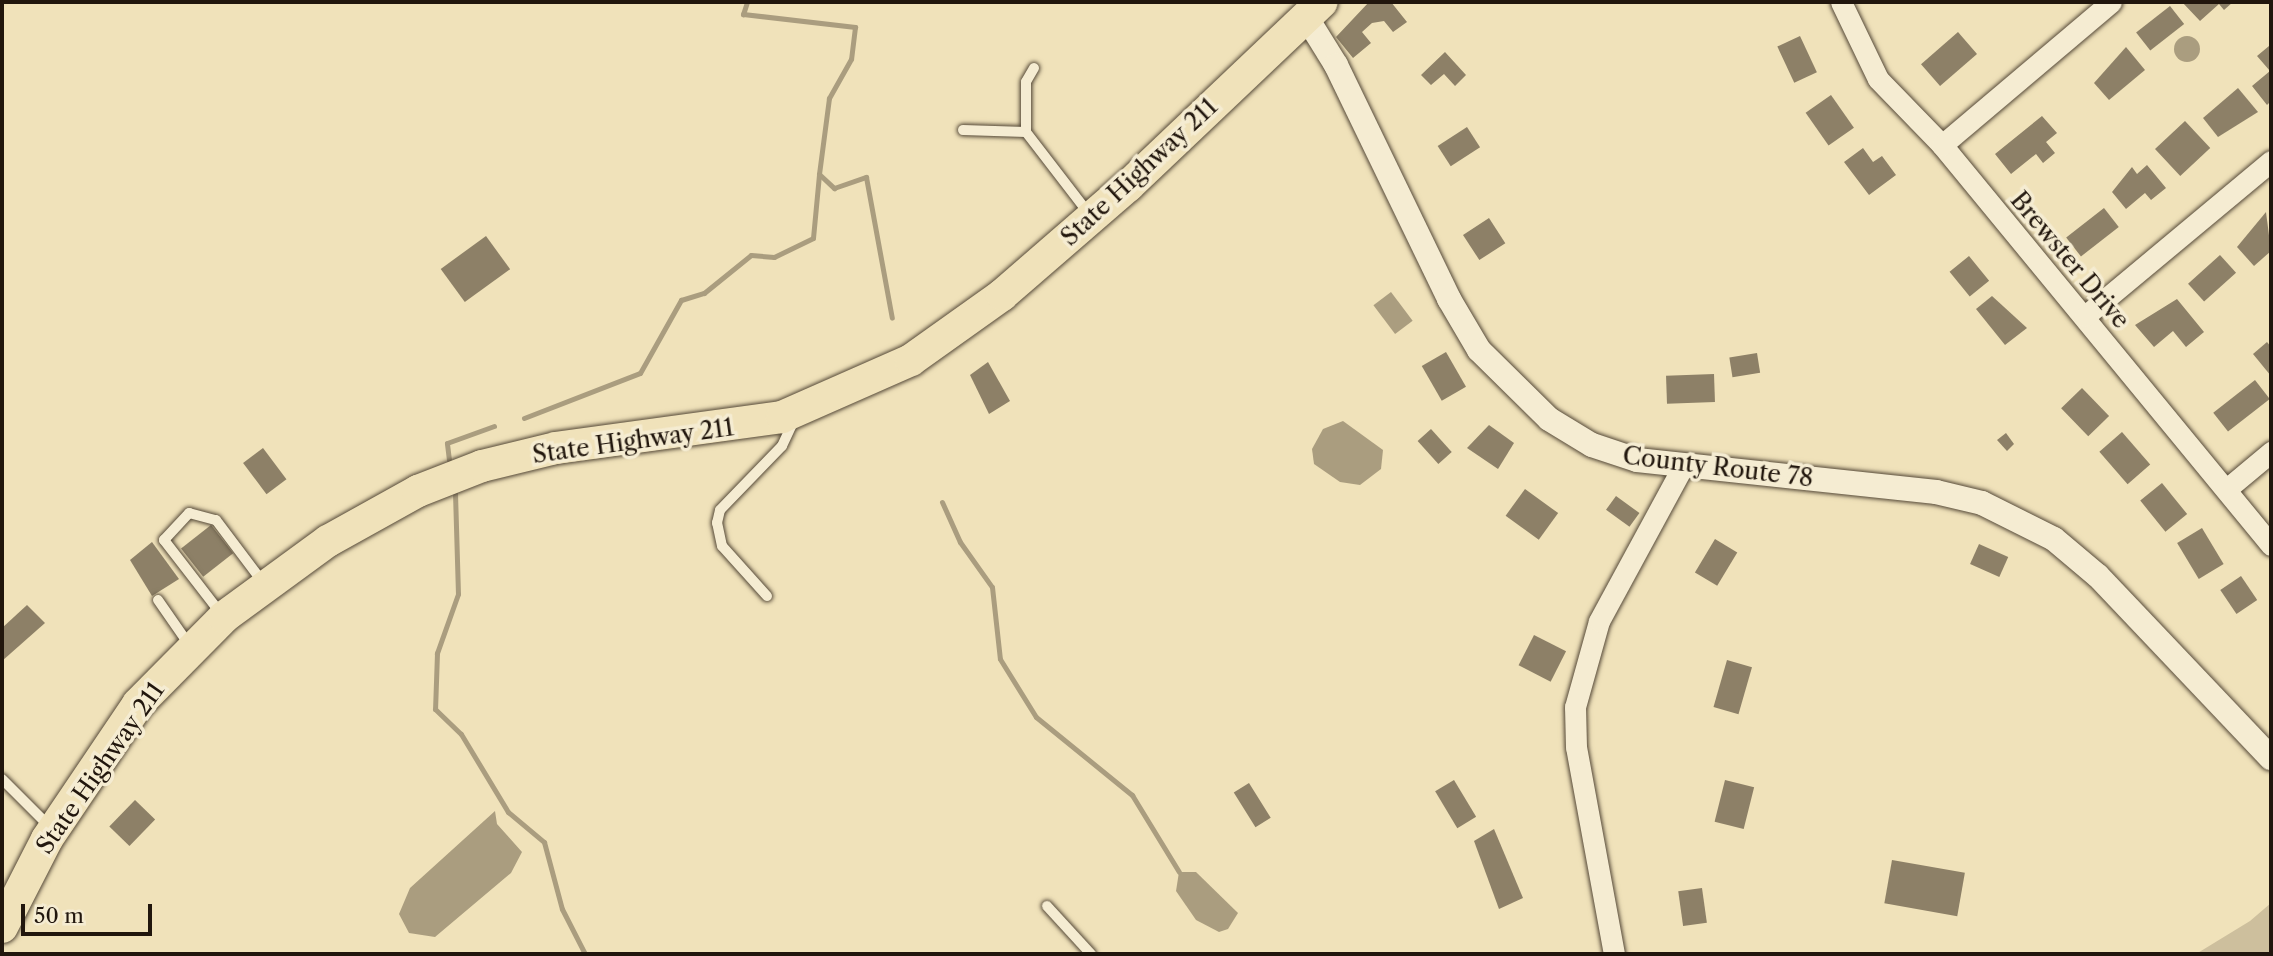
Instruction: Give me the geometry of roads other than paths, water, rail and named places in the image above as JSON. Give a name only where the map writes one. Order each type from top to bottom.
[{"type":"main road","name":"State Highway 211","points":[[2,927],[53,830],[138,704],[223,617],[328,541],[418,491],[482,466],[556,448],[738,427],[798,411],[911,360],[1091,218],[1308,6]]},
{"type":"street","name":"Brewster Drive","points":[[1841,2],[1878,79],[1942,145],[2229,487],[2271,545]]},
{"type":"street","points":[[1942,145],[2111,2]]},
{"type":"street","name":"County Route 78","points":[[1308,6],[1479,350],[1569,434],[1609,453],[1683,466],[1936,492],[1994,509],[2054,540],[2098,576],[2271,758]]},
{"type":"street","points":[[2085,316],[2271,160]]},
{"type":"street","points":[[2229,487],[2271,452]]},
{"type":"street","points":[[1614,954],[1576,747],[1575,707],[1599,621],[1683,466]]},
{"type":"lane","points":[[1034,68],[1026,82],[1026,132],[1091,218]]},
{"type":"lane","points":[[963,130],[1026,132]]},
{"type":"lane","points":[[767,596],[722,546],[717,523],[720,510],[782,446],[798,411]]},
{"type":"lane","points":[[223,617],[164,540],[190,513],[223,526],[266,586]]},
{"type":"lane","points":[[158,600],[192,648]]},
{"type":"lane","points":[[2,779],[53,830]]},
{"type":"lane","points":[[1047,906],[1091,954]]},
{"type":"waterway","points":[[747,2],[743,14],[855,27],[851,59],[829,98],[819,174],[834,188],[866,177],[892,318]]},
{"type":"waterway","points":[[524,418],[640,373],[681,300],[704,293],[751,255],[774,257],[813,238],[819,175]]},
{"type":"waterway","points":[[449,460],[447,443],[494,426]]},
{"type":"waterway","points":[[455,493],[458,594],[437,653],[435,709],[461,734],[508,812],[544,842],[562,909],[585,954]]},
{"type":"waterway","points":[[942,502],[960,542],[992,587],[1000,659],[1036,717],[1132,795],[1179,872]]}]
